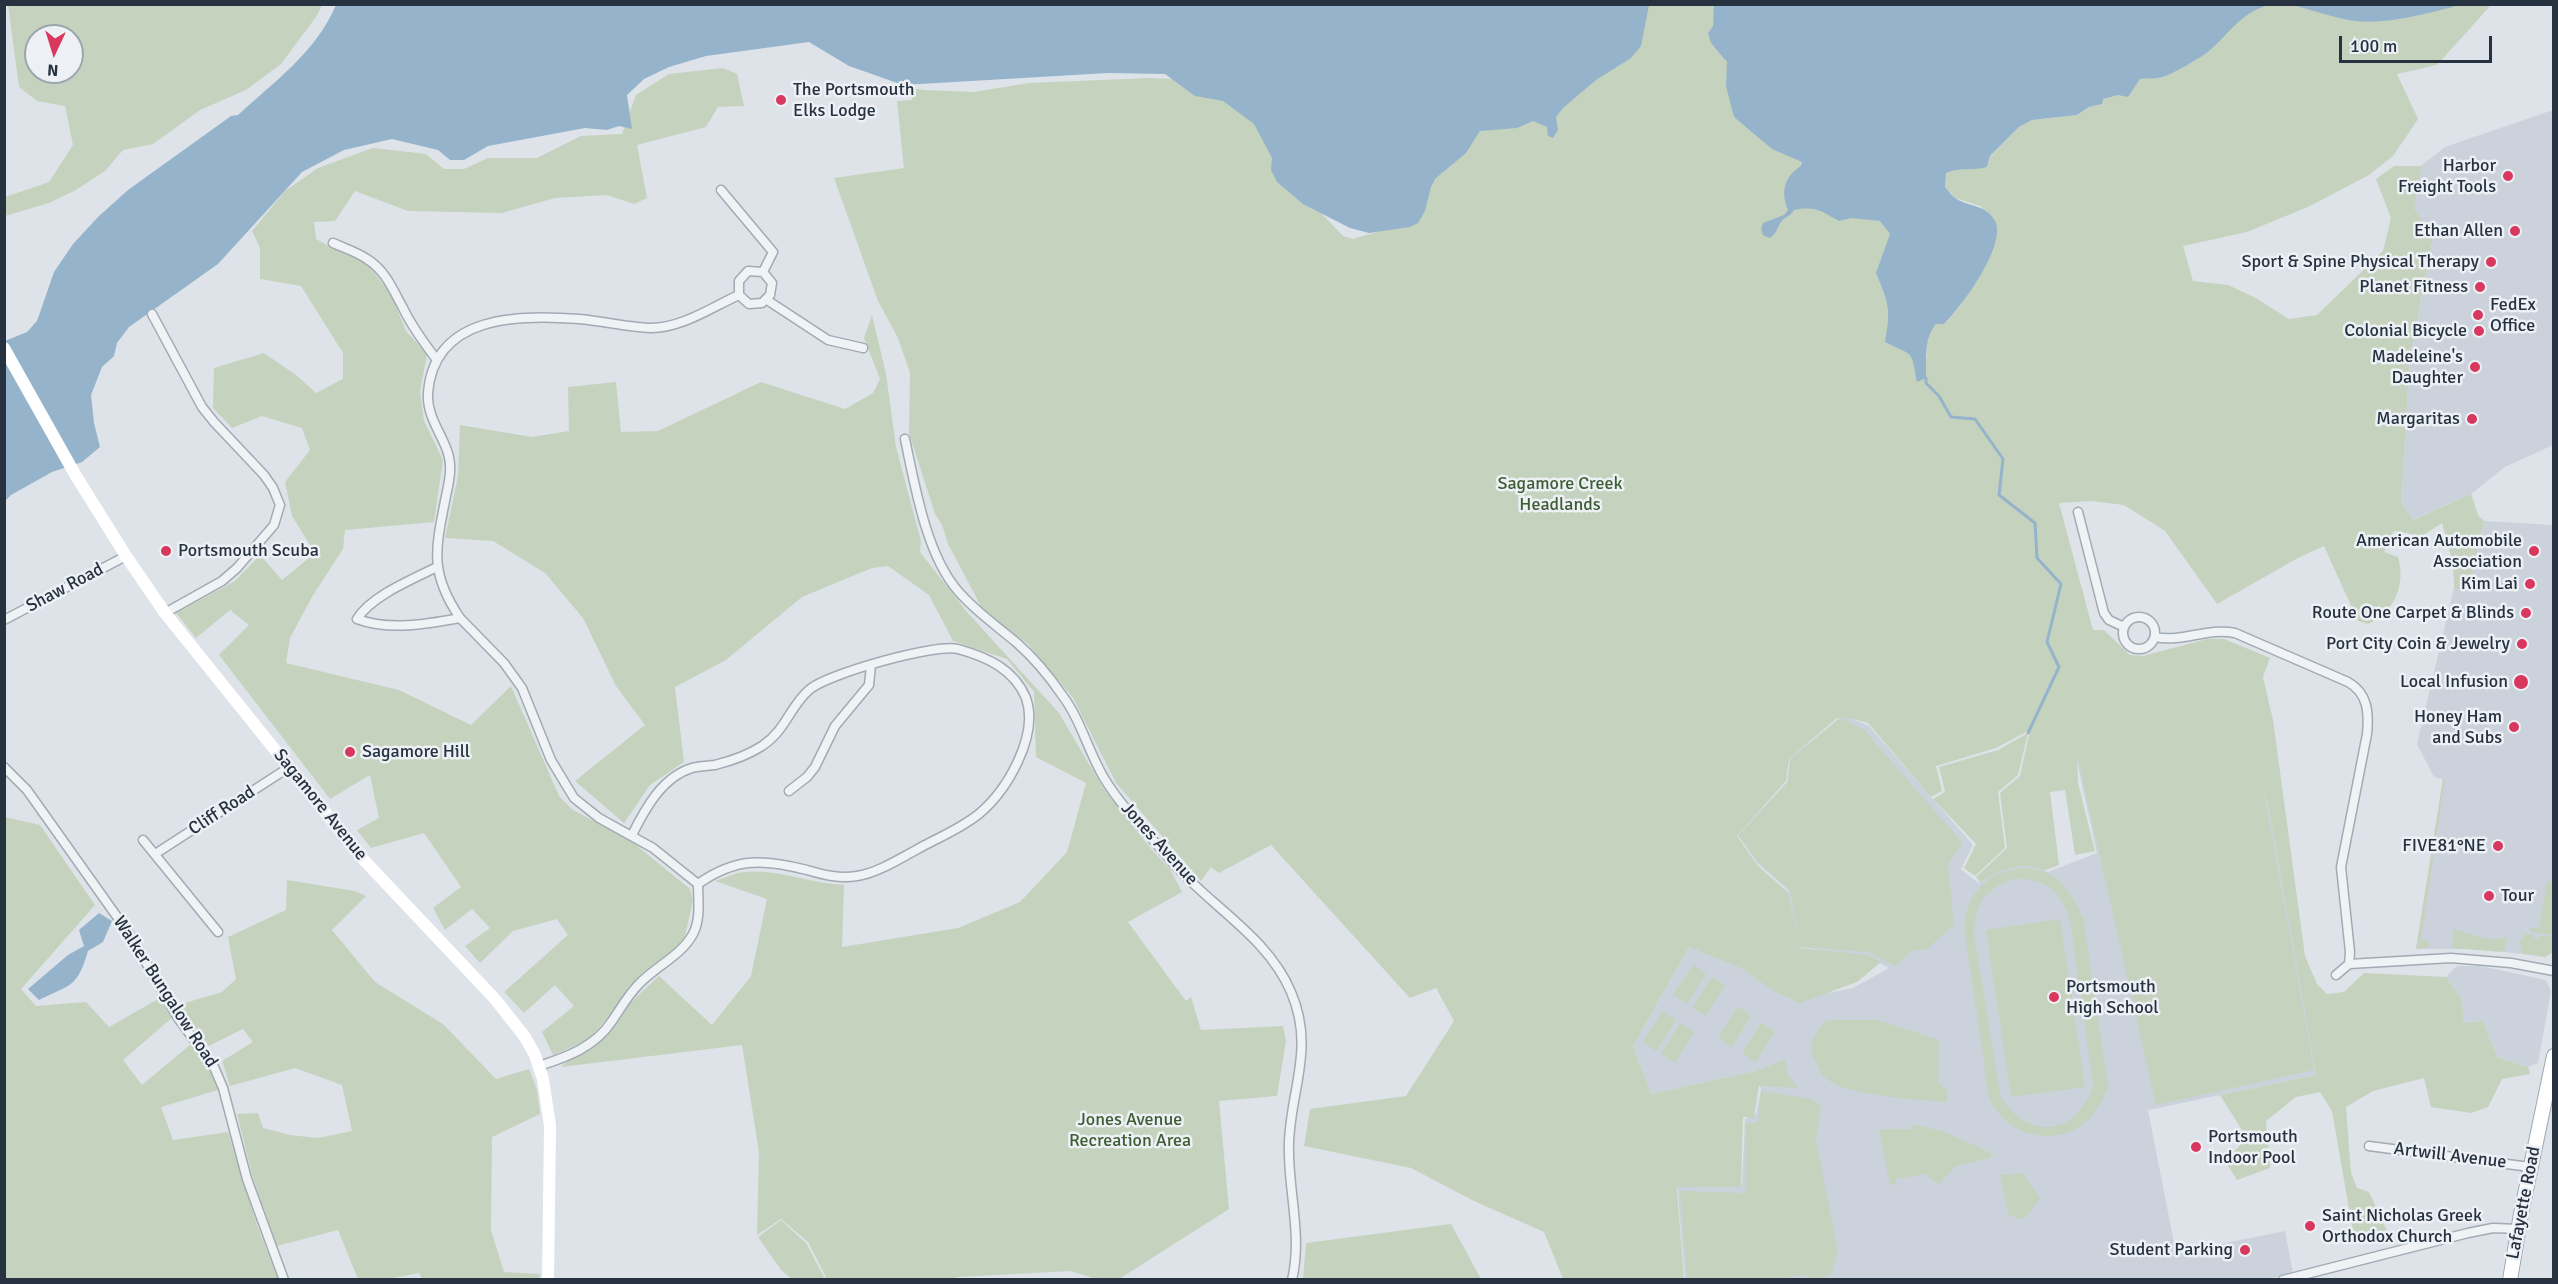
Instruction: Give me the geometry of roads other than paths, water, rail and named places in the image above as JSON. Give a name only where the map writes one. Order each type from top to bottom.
[{"type":"main road","name":"Sagamore Avenue","points":[[4,348],[76,476],[165,613],[362,858],[511,1017],[525,1037],[539,1066],[548,1101],[550,1126],[548,1280]]},
{"type":"main road","name":"Lafayette Road","points":[[2510,1280],[2553,1056]]},
{"type":"street","points":[[721,190],[773,252],[763,272]]},
{"type":"street","points":[[333,243],[368,259],[383,274],[396,289],[402,307],[437,360]]},
{"type":"street","points":[[756,270],[763,272],[772,283],[770,295],[767,300],[756,305],[749,304],[739,295],[739,281],[742,276],[756,270]]},
{"type":"street","points":[[539,1066],[568,1057],[591,1044],[611,1023],[640,982],[683,948],[693,934],[698,921],[698,884],[674,863],[632,835],[599,818],[574,798],[550,760],[522,688],[504,663],[460,618],[444,591],[438,567],[437,537],[450,464],[429,411],[429,381],[437,360],[446,346],[468,330],[496,321],[530,317],[579,319],[650,328],[669,326],[739,295]]},
{"type":"street","points":[[767,300],[828,340],[863,348]]},
{"type":"street","points":[[152,314],[202,407],[264,475],[273,488],[280,505],[274,525],[237,568],[222,581],[165,613]]},
{"type":"street","name":"Jones Avenue","points":[[905,439],[932,543],[942,568],[956,590],[976,611],[1036,662],[1073,711],[1092,757],[1125,806],[1186,877],[1272,959],[1291,990],[1302,1039],[1298,1092],[1289,1140],[1297,1240],[1292,1280]]},
{"type":"street","points":[[2078,513],[2104,614],[2109,620],[2124,627]]},
{"type":"street","name":"Shaw Road","points":[[4,620],[126,556]]},
{"type":"street","points":[[438,567],[388,593],[361,612],[357,619],[383,625],[398,625],[460,618]]},
{"type":"street","points":[[2142,617],[2152,624],[2155,637],[2146,648],[2134,648],[2125,641],[2124,627],[2133,618],[2142,617]]},
{"type":"street","points":[[2155,637],[2179,639],[2216,631],[2235,633],[2348,682],[2362,694],[2367,712],[2367,734],[2341,867],[2350,952],[2349,964]]},
{"type":"street","points":[[632,835],[662,787],[674,777],[691,768],[715,765],[748,754],[777,734],[807,691],[817,684],[871,665],[951,647],[975,653],[1003,667],[1020,684],[1029,708],[1027,734],[1015,768],[981,812],[965,823],[907,855],[861,876],[841,878],[760,861],[743,862],[698,884]]},
{"type":"street","points":[[789,791],[799,785],[811,772],[835,726],[869,686],[872,677],[871,665]]},
{"type":"street","name":"Walker Bungalow Road","points":[[4,767],[27,790],[123,926],[178,1018],[214,1066],[223,1088],[247,1179],[284,1280]]},
{"type":"street","name":"Cliff Road","points":[[155,854],[288,768]]},
{"type":"street","points":[[143,840],[218,932]]},
{"type":"street","points":[[2337,975],[2349,964],[2468,959],[2553,971]]},
{"type":"street","name":"Artwill Avenue","points":[[2369,1146],[2530,1167]]},
{"type":"street","points":[[2283,1280],[2476,1231],[2493,1228],[2518,1229]]},
{"type":"water","points":[[1714,4],[2270,5],[2251,12],[2208,52],[2186,66],[2163,77],[2140,79],[2128,97],[2118,95],[2103,99],[2102,104],[2089,107],[2077,115],[2032,120],[2019,127],[1990,156],[1987,167],[1946,173],[1945,187],[1952,195],[1985,210],[1994,219],[1997,230],[1989,258],[1971,290],[1944,324],[1936,324],[1932,330],[1927,350],[1926,378],[1917,382],[1910,355],[1885,342],[1888,307],[1876,273],[1890,234],[1880,221],[1851,218],[1839,221],[1818,210],[1802,209],[1794,210],[1769,238],[1763,235],[1761,229],[1763,223],[1784,215],[1788,210],[1784,191],[1791,175],[1801,166],[1802,162],[1772,149],[1734,117],[1726,86],[1727,62],[1711,43],[1708,33],[1713,26]]},
{"type":"water","points":[[336,5],[1649,5],[1641,46],[1631,58],[1596,80],[1563,108],[1556,117],[1558,130],[1553,138],[1548,136],[1547,127],[1533,121],[1517,128],[1480,131],[1466,153],[1436,178],[1431,187],[1425,211],[1418,223],[1410,227],[1369,233],[1350,228],[1303,204],[1277,182],[1271,170],[1272,158],[1254,124],[1223,101],[1195,96],[1165,74],[1108,73],[903,85],[849,66],[809,42],[706,56],[669,67],[644,79],[627,95],[632,129],[619,126],[607,130],[585,128],[488,146],[464,160],[450,160],[438,150],[392,139],[344,150],[302,172],[218,264],[129,327],[117,343],[114,356],[102,367],[91,395],[94,423],[100,447],[82,462],[52,472],[11,495],[5,501],[5,341],[27,332],[37,321],[54,272],[73,244],[98,217],[128,190],[231,116],[238,115],[306,51],[328,22]]},
{"type":"water","points":[[2292,5],[2460,5],[2408,18],[2367,22],[2339,18]]},
{"type":"water","points":[[99,913],[112,921],[103,942],[88,951],[76,979],[66,987],[39,1000],[28,989],[68,955],[84,946],[79,930]]},
{"type":"waterway","points":[[1926,378],[1926,383],[1939,396],[1951,417],[1975,419],[2003,459],[1999,495],[2035,523],[2037,558],[2061,584],[2047,642],[2059,667],[2028,733]]},
{"type":"place","name":"The Portsmouth Elks Lodge","points":[[781,100]]},
{"type":"place","name":"Harbor Freight Tools","points":[[2508,176]]},
{"type":"place","name":"Ethan Allen","points":[[2515,231]]},
{"type":"place","name":"Sport & Spine Physical Therapy","points":[[2491,262]]},
{"type":"place","name":"Planet Fitness","points":[[2480,287]]},
{"type":"place","name":"FedEx Office","points":[[2478,315]]},
{"type":"place","name":"Colonial Bicycle","points":[[2479,331]]},
{"type":"place","name":"Madeleine's Daughter","points":[[2475,367]]},
{"type":"place","name":"Margaritas","points":[[2472,419]]},
{"type":"place","name":"Portsmouth Scuba","points":[[166,551]]},
{"type":"place","name":"American Automobile Association","points":[[2534,551]]},
{"type":"place","name":"Kim Lai","points":[[2530,584]]},
{"type":"place","name":"Route One Carpet & Blinds","points":[[2526,613]]},
{"type":"place","name":"Port City Coin & Jewelry","points":[[2522,644]]},
{"type":"place","name":"Local Infusion","points":[[2521,682]]},
{"type":"place","name":"Honey Ham and Subs","points":[[2514,727]]},
{"type":"place","name":"Sagamore Hill","points":[[350,752]]},
{"type":"place","name":"FIVE81°NE","points":[[2498,846]]},
{"type":"place","name":"Tour","points":[[2489,896]]},
{"type":"place","name":"Portsmouth High School","points":[[2054,997]]},
{"type":"place","name":"Portsmouth Indoor Pool","points":[[2196,1147]]},
{"type":"place","name":"Saint Nicholas Greek Orthodox Church","points":[[2310,1226]]},
{"type":"place","name":"Student Parking","points":[[2245,1250]]},
{"type":"park label","name":"Sagamore Creek Headlands","points":[[1560,494]]},
{"type":"park label","name":"Jones Avenue Recreation Area","points":[[1130,1130]]}]
